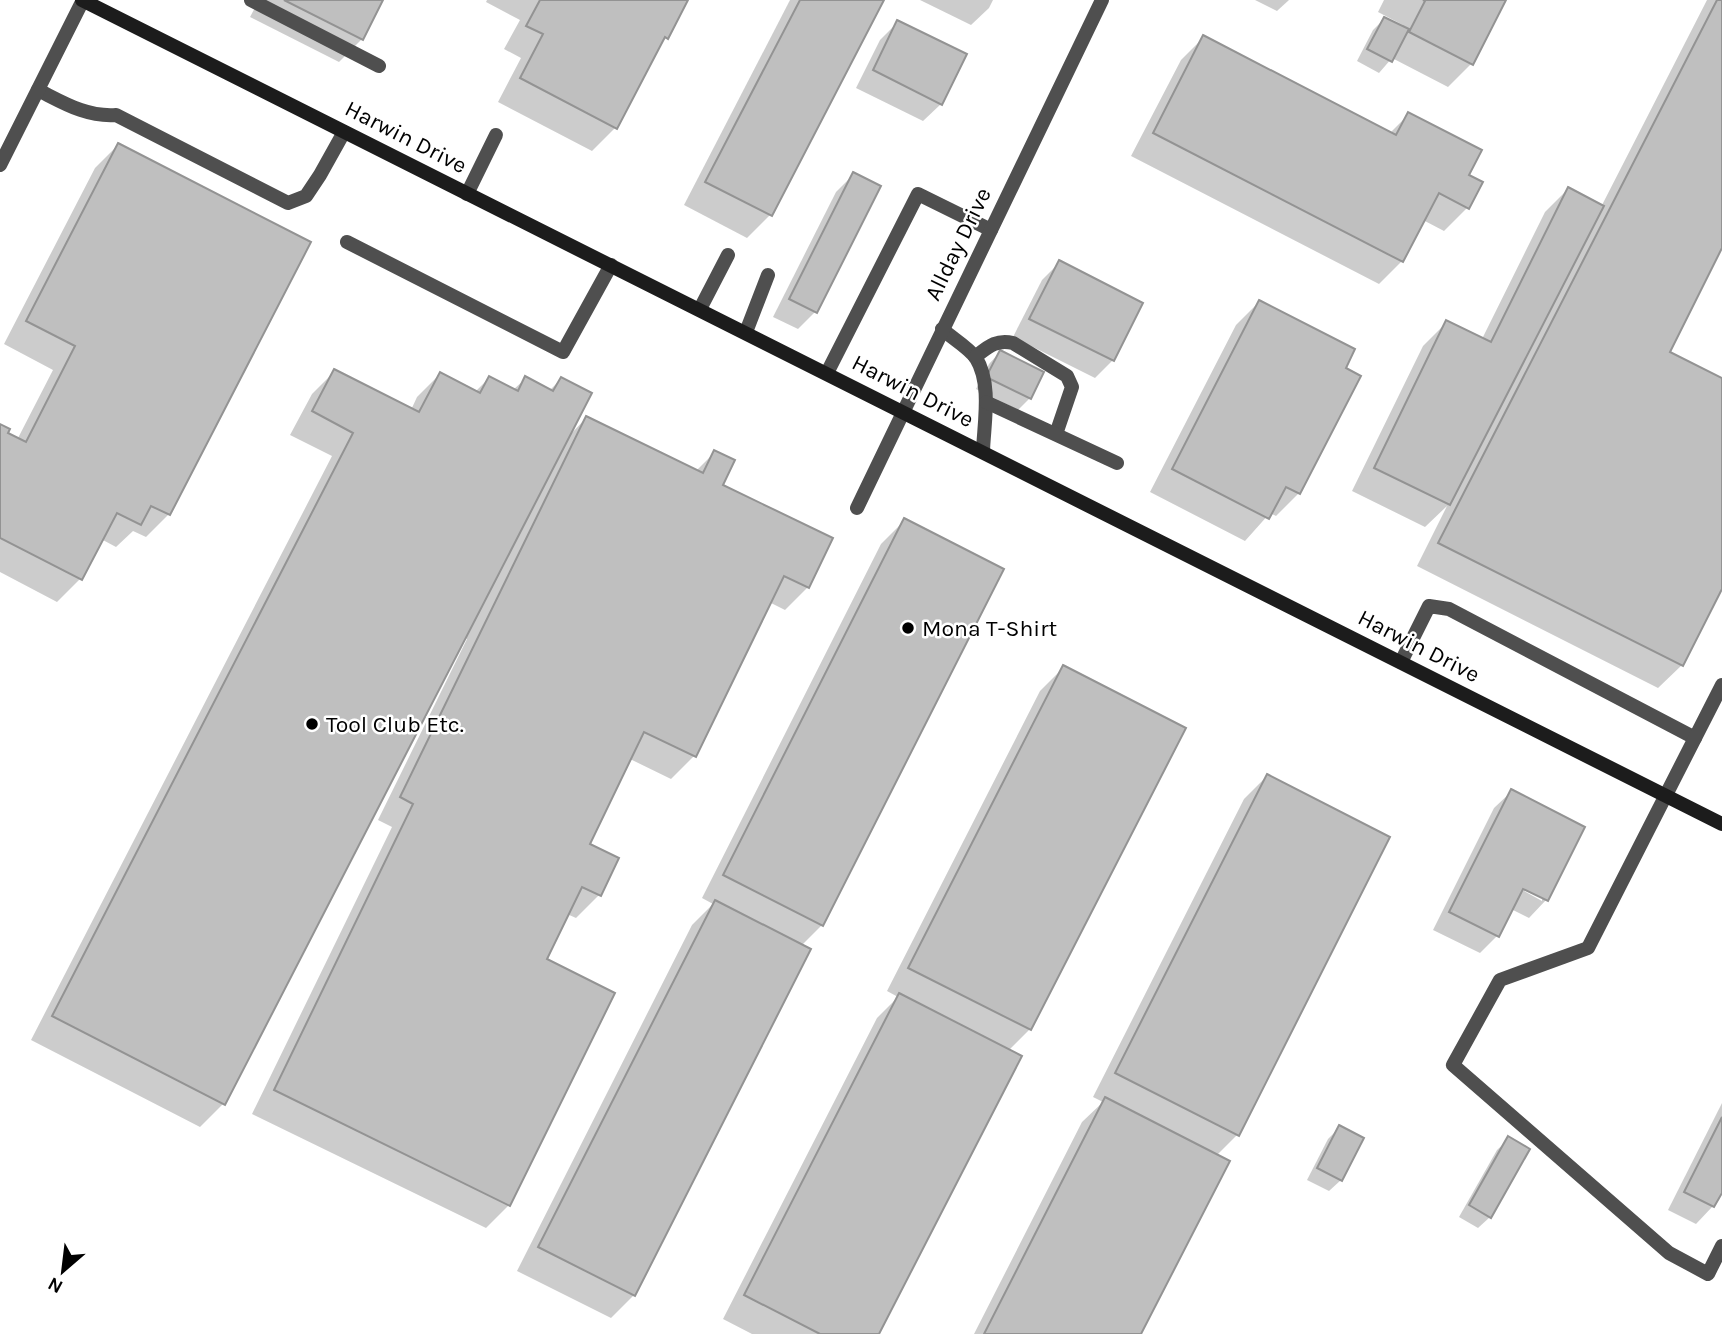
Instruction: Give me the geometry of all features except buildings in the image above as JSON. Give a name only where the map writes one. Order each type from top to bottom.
[{"type":"main road","name":"Harwin Drive","points":[[83,0],[1722,824]]},
{"type":"street","points":[[0,165],[83,0]]},
{"type":"street","points":[[251,0],[379,66]]},
{"type":"street","name":"Allday Drive","points":[[856,508],[1102,0]]},
{"type":"street","points":[[38,90],[83,113],[116,115],[288,204],[306,196],[344,132]]},
{"type":"street","points":[[467,194],[496,135]]},
{"type":"street","points":[[827,373],[918,194],[991,230]]},
{"type":"street","points":[[347,242],[563,352],[611,265]]},
{"type":"street","points":[[700,309],[729,255]]},
{"type":"street","points":[[746,332],[768,275]]},
{"type":"street","points":[[942,329],[975,357],[980,369],[986,401],[983,451]]},
{"type":"street","points":[[975,357],[996,342],[1004,341],[1067,376],[1072,387],[1056,434]]},
{"type":"street","points":[[986,401],[1117,463]]},
{"type":"street","points":[[1401,662],[1429,606],[1448,609],[1695,738]]},
{"type":"street","points":[[1722,685],[1588,948],[1500,980],[1454,1065],[1669,1253],[1708,1273],[1722,1246]]},
{"type":"place","name":"Mona T-Shirt","points":[[908,628]]},
{"type":"place","name":"Tool Club Etc.","points":[[312,724]]}]
